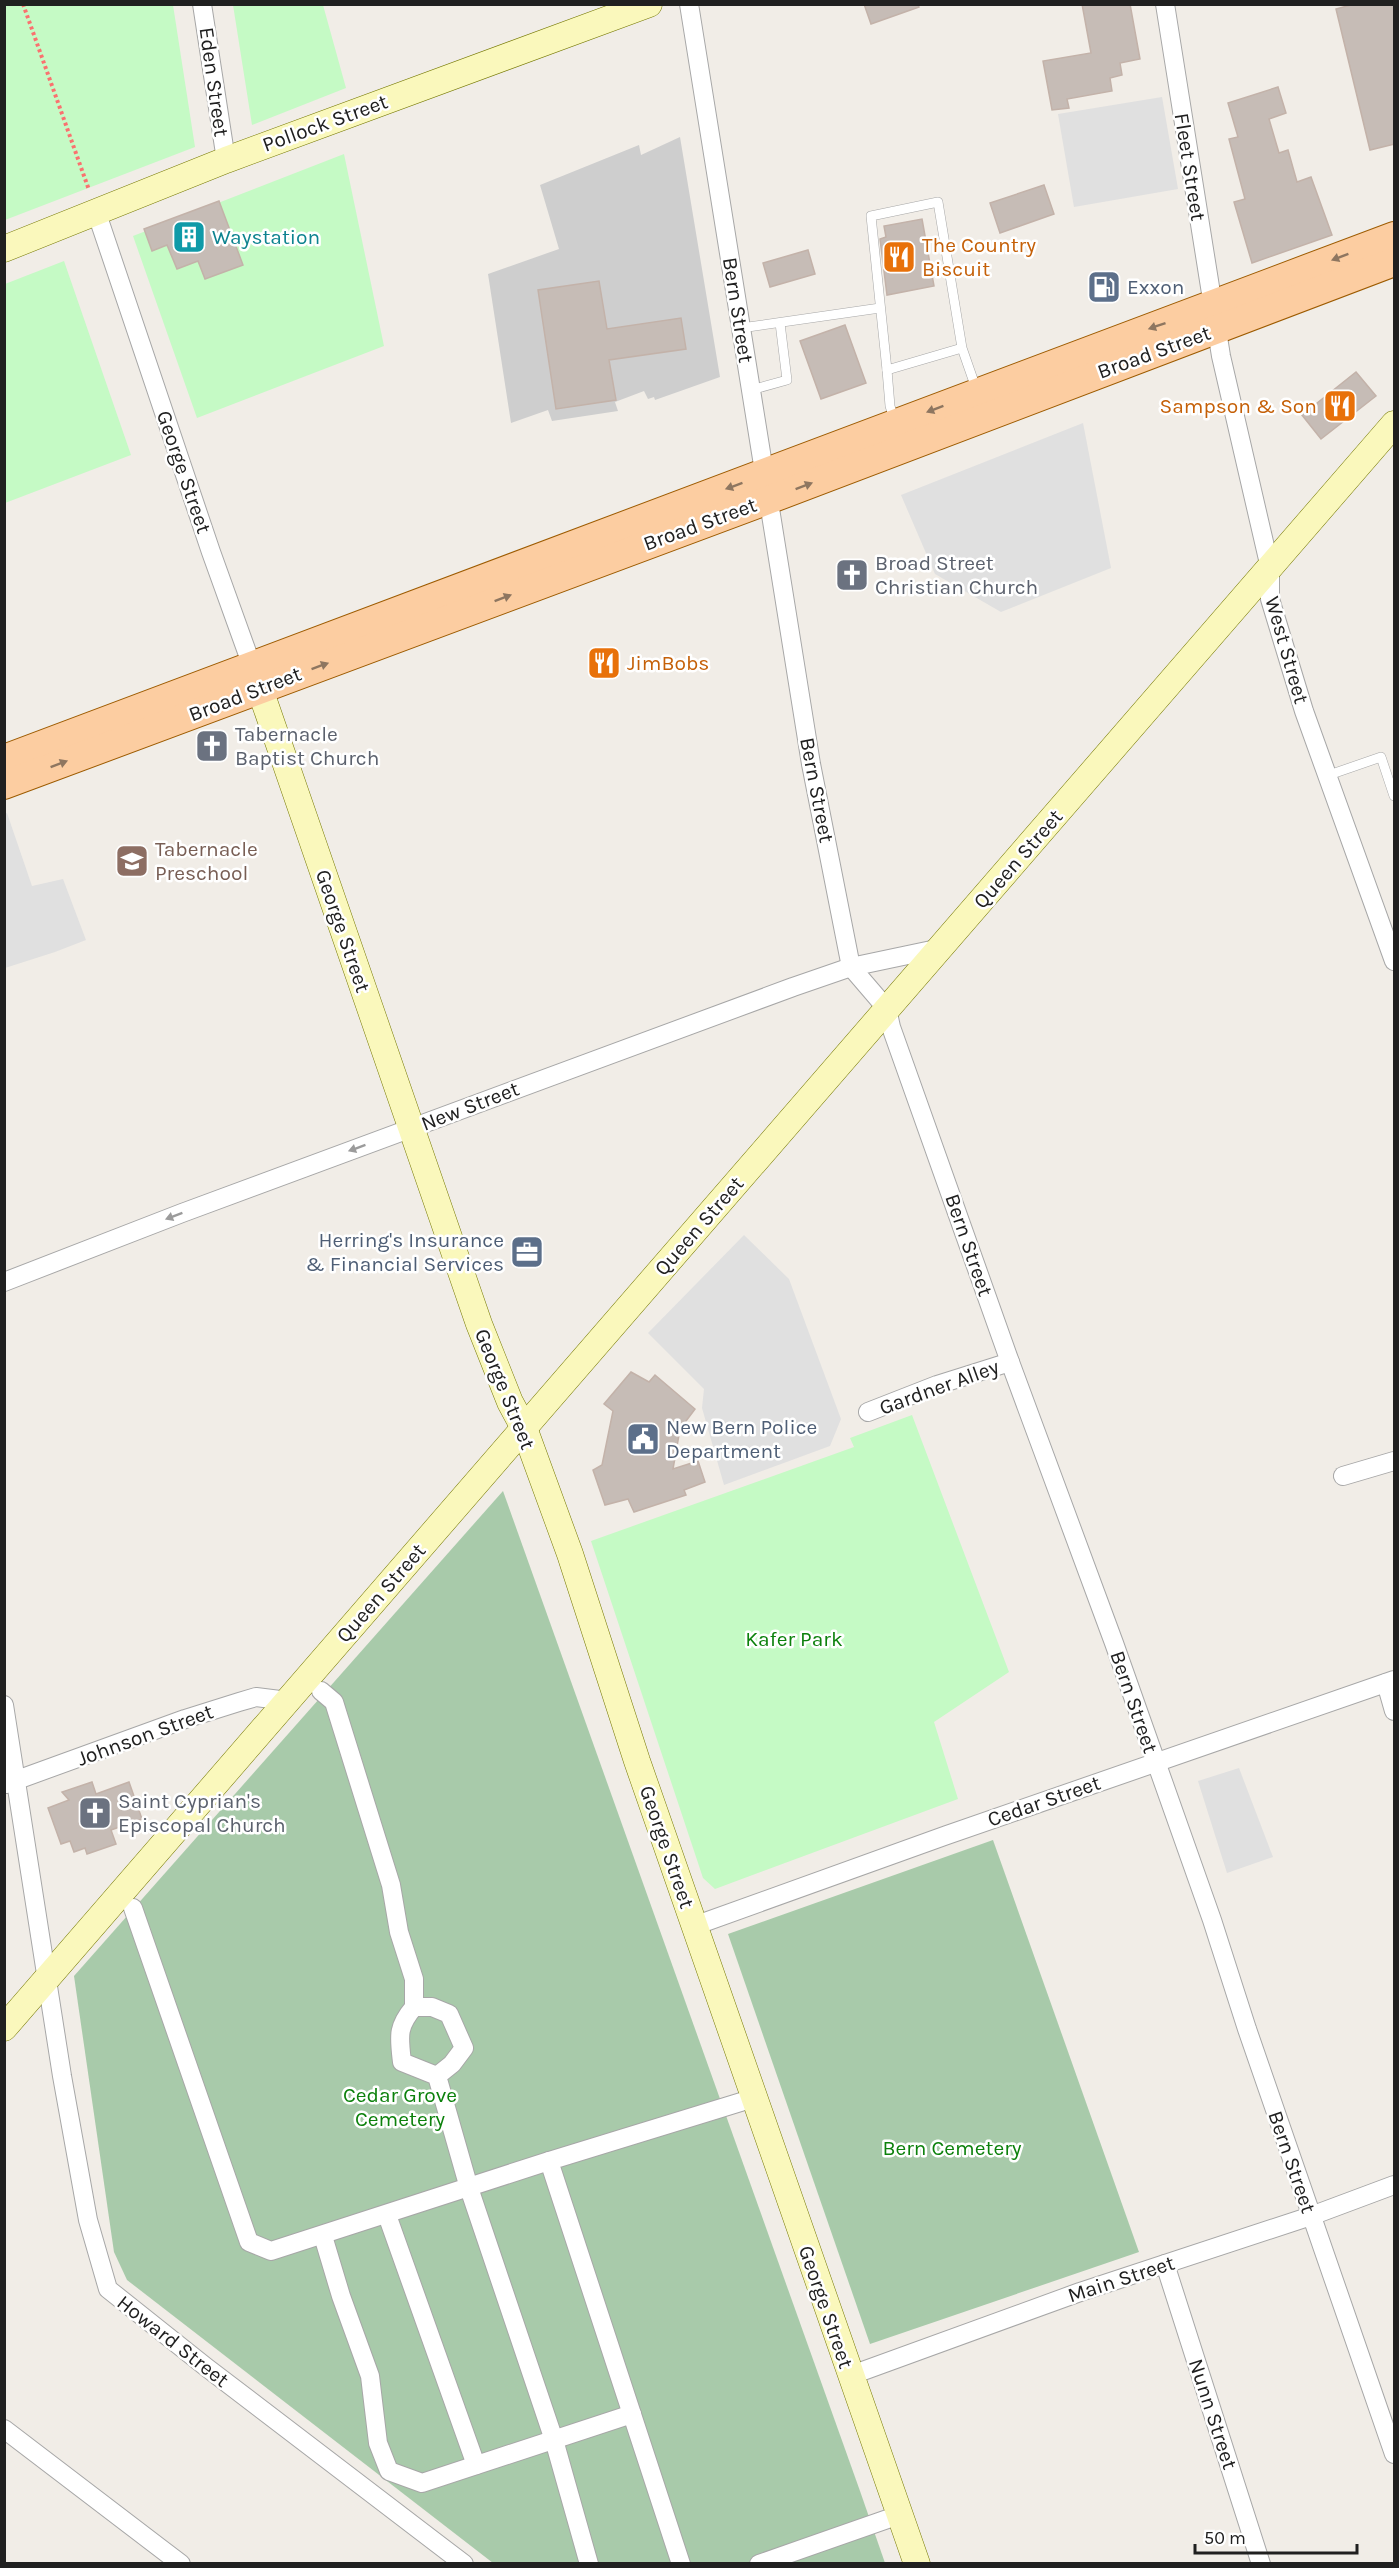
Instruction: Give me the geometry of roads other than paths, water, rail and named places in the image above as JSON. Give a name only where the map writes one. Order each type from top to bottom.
[{"type":"main road","name":"Broad Street","points":[[4,759],[256,677],[766,487],[1214,318],[1395,236]]},
{"type":"main road","name":"Broad Street","points":[[766,487],[895,424],[978,393],[1395,262]]},
{"type":"main road","name":"Broad Street","points":[[4,785],[256,677]]},
{"type":"street","name":"Eden Street","points":[[202,4],[225,160]]},
{"type":"street","name":"Pollock Street","points":[[4,249],[97,214],[225,160],[649,4]]},
{"type":"street","name":"Bern Street","points":[[689,4],[811,764],[851,967],[887,1009],[891,1027],[1010,1362],[1110,1632],[1212,1920],[1311,2216],[1395,2454]]},
{"type":"street","name":"Fleet Street","points":[[1165,4],[1214,318]]},
{"type":"street","name":"George Street","points":[[97,214],[479,1324],[510,1402],[524,1428],[570,1554],[637,1761],[849,2376],[917,2564]]},
{"type":"street","name":"West Street","points":[[1214,318],[1270,568],[1270,599],[1304,711],[1395,961]]},
{"type":"street","name":"Queen Street","points":[[4,2028],[1395,424]]},
{"type":"street","name":"New Street","points":[[4,1282],[616,1050],[851,967],[940,948]]},
{"type":"street","name":"Gardner Alley","points":[[868,1412],[937,1385],[1010,1362]]},
{"type":"street","points":[[1343,1476],[1395,1461]]},
{"type":"street","name":"Cedar Street","points":[[694,1926],[1390,1681]]},
{"type":"street","points":[[1390,1681],[1395,1711]]},
{"type":"street","points":[[321,1691],[334,1702],[391,1885],[399,1932],[414,1979],[414,2007],[403,2021],[399,2035],[402,2062],[437,2076]]},
{"type":"street","name":"Johnson Street","points":[[10,1783],[184,1719],[239,1702],[256,1697],[288,1701]]},
{"type":"street","name":"Howard Street","points":[[4,1705],[10,1783],[48,1977],[60,2066],[88,2220],[108,2289],[206,2367],[464,2564]]},
{"type":"street","points":[[133,1908],[249,2242],[271,2252],[549,2161],[753,2098]]},
{"type":"street","points":[[414,2007],[432,2007],[449,2014],[464,2048],[452,2064],[437,2076]]},
{"type":"street","points":[[437,2076],[469,2188],[554,2440],[589,2564]]},
{"type":"street","points":[[549,2161],[681,2564]]},
{"type":"street","name":"Main Street","points":[[849,2376],[1080,2292],[1311,2216],[1395,2185]]},
{"type":"street","points":[[387,2215],[476,2465]]},
{"type":"street","points":[[323,2236],[341,2296],[370,2376],[378,2443],[389,2471],[422,2482],[632,2414]]},
{"type":"street","name":"Nunn Street","points":[[1165,2264],[1261,2564]]},
{"type":"street","points":[[4,2429],[181,2564]]},
{"type":"street","points":[[759,2564],[900,2516]]},
{"type":"lane","points":[[895,424],[890,406],[871,216],[938,202],[962,348],[978,393]]},
{"type":"lane","points":[[741,328],[880,308]]},
{"type":"lane","points":[[751,390],[787,380],[780,323]]},
{"type":"lane","points":[[886,370],[962,348]]},
{"type":"lane","points":[[1329,775],[1381,757],[1395,796]]},
{"type":"place","name":"Waystation","points":[[189,237]]},
{"type":"place","name":"The Country Biscuit","points":[[899,257]]},
{"type":"place","name":"Exxon","points":[[1104,287]]},
{"type":"place","name":"Sampson & Son","points":[[1340,406]]},
{"type":"place","name":"Broad Street Christian Church","points":[[852,575]]},
{"type":"place","name":"JimBobs","points":[[604,663]]},
{"type":"place","name":"Tabernacle Baptist Church","points":[[212,746]]},
{"type":"place","name":"Tabernacle Preschool","points":[[132,861]]},
{"type":"place","name":"Herring's Insurance & Financial Services","points":[[527,1252]]},
{"type":"place","name":"New Bern Police Department","points":[[643,1439]]},
{"type":"place","name":"Saint Cyprian's Episcopal Church","points":[[95,1813]]},
{"type":"park label","name":"Kafer Park","points":[[794,1639]]},
{"type":"park label","name":"Cedar Grove Cemetery","points":[[400,2107]]},
{"type":"park label","name":"Bern Cemetery","points":[[952,2148]]}]
